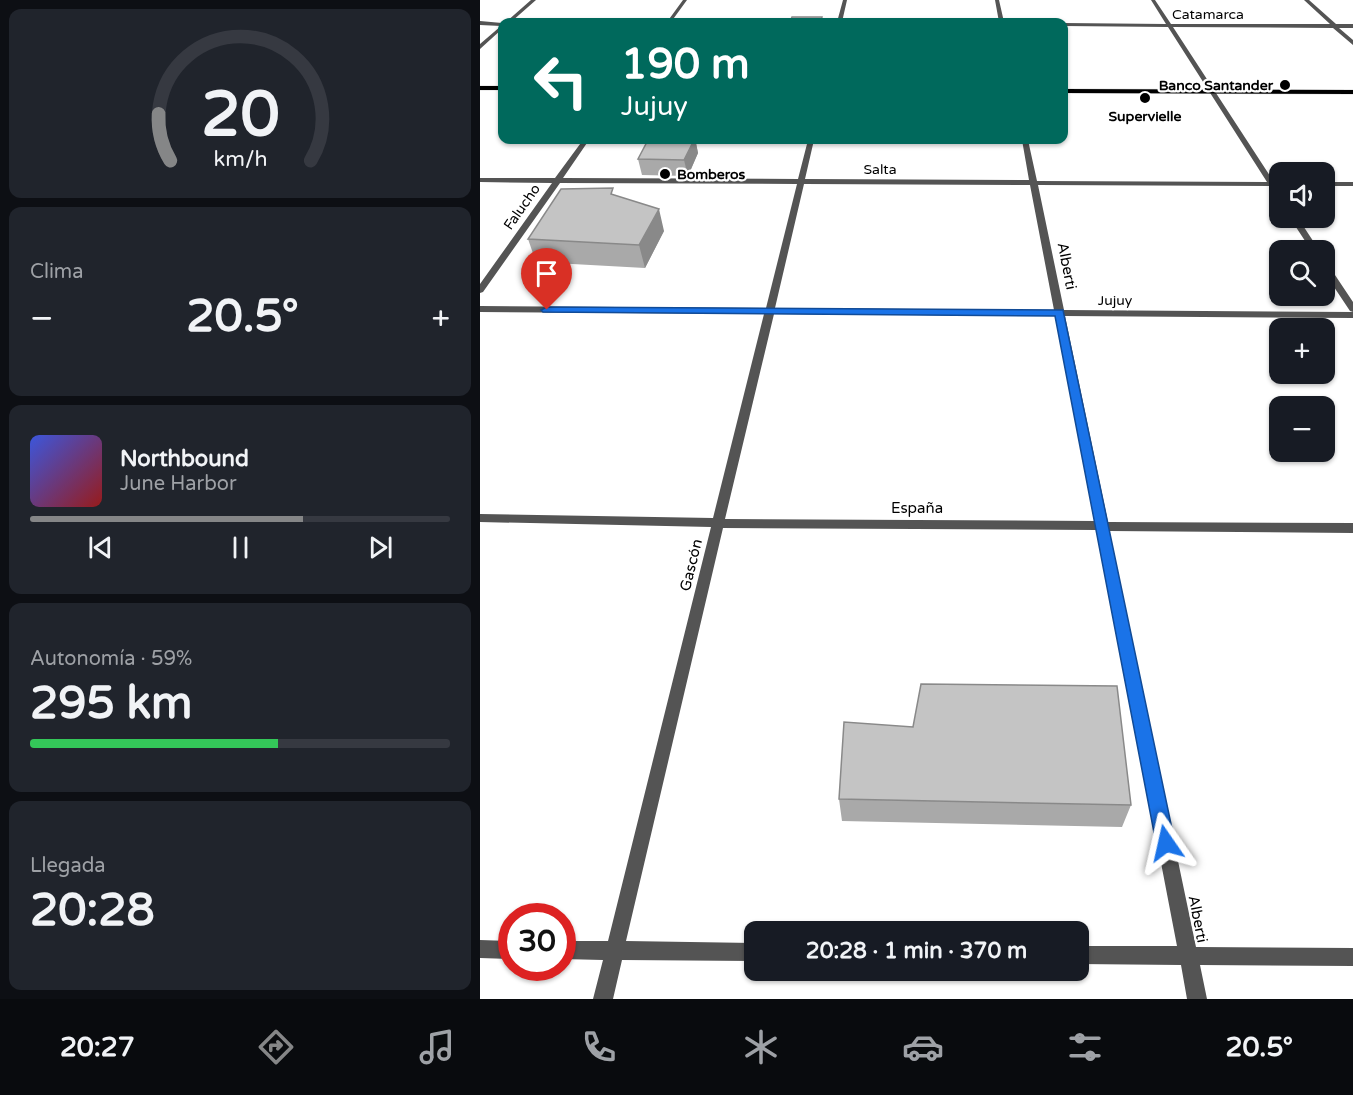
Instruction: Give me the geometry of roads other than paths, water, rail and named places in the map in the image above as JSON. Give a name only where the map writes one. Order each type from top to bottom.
[{"type":"main road","points":[[480,88],[498,88]]},
{"type":"main road","points":[[1068,91],[1353,92]]},
{"type":"street","points":[[513,18],[534,0]]},
{"type":"street","points":[[672,18],[685,0]]},
{"type":"street","points":[[840,18],[844,0]]},
{"type":"street","points":[[997,0],[1001,18]]},
{"type":"street","points":[[1153,0],[1212,92],[1269,174]]},
{"type":"street","points":[[1306,0],[1353,43]]},
{"type":"street","points":[[480,24],[498,25]]},
{"type":"street","name":"Catamarca","points":[[1068,25],[1353,26]]},
{"type":"street","points":[[480,47],[498,29]]},
{"type":"street","name":"Falucho","points":[[480,290],[583,144]]},
{"type":"street","name":"Gascón","points":[[603,999],[810,144]]},
{"type":"street","name":"Alberti","points":[[1026,144],[1197,999]]},
{"type":"street","name":"Salta","points":[[480,180],[1269,184]]},
{"type":"street","points":[[1335,184],[1353,184]]},
{"type":"street","points":[[1335,282],[1353,309]]},
{"type":"street","name":"Jujuy","points":[[480,309],[1353,315]]},
{"type":"street","name":"España","points":[[480,518],[718,523],[1353,528]]},
{"type":"street","points":[[480,949],[498,950]]},
{"type":"street","points":[[576,950],[744,952]]},
{"type":"street","points":[[1089,955],[1353,957]]},
{"type":"place","name":"Banco Santander","points":[[1285,85]]},
{"type":"place","name":"Supervielle","points":[[1145,98]]},
{"type":"place","name":"Bomberos","points":[[665,174]]}]
